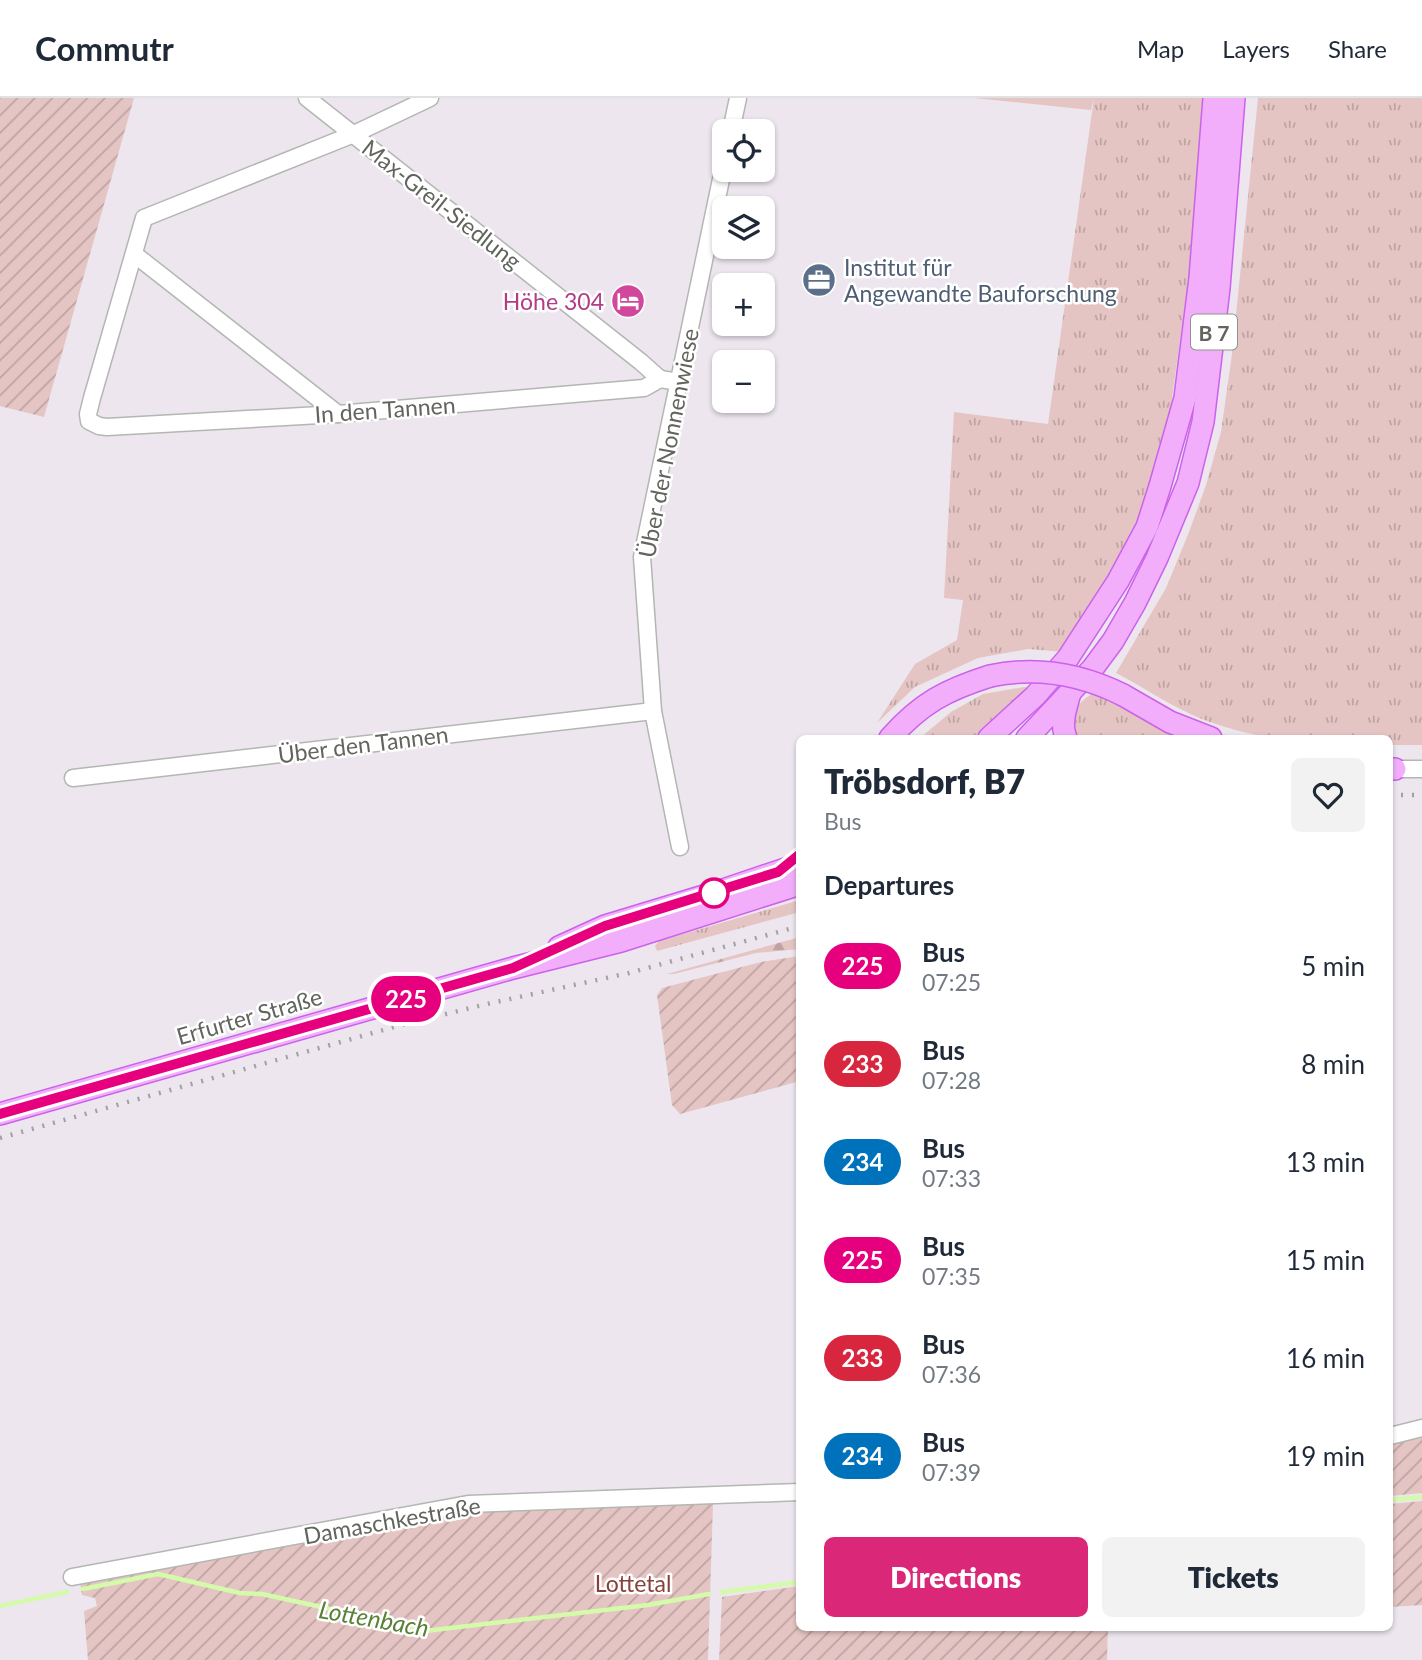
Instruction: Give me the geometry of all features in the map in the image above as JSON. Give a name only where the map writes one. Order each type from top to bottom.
[{"type":"main road","name":"B 7","points":[[992,735],[1035,696],[1068,659],[1118,581],[1147,527],[1185,398],[1200,278],[1214,98]]},
{"type":"main road","name":"B 7","points":[[1035,735],[1113,641],[1157,558],[1188,484],[1203,422],[1219,288],[1234,98]]},
{"type":"main road","points":[[893,735],[922,706],[948,691],[1007,672],[1046,671],[1102,684],[1170,722],[1203,735]]},
{"type":"main road","points":[[1065,735],[1063,723],[1070,691]]},
{"type":"main road","points":[[1034,735],[1032,718],[1035,696]]},
{"type":"main road","points":[[778,872],[796,857]]},
{"type":"main road","name":"Erfurter Straße","points":[[513,968],[605,926],[796,865]]},
{"type":"main road","name":"Erfurter Straße","points":[[0,1114],[513,968],[621,940],[796,885]]},
{"type":"street","name":"Max-Greil-Siedlung","points":[[307,98],[660,379]]},
{"type":"street","name":"Max-Greil-Siedlung","points":[[89,421],[92,398],[144,218],[354,134],[430,98]]},
{"type":"street","points":[[734,119],[738,98]]},
{"type":"street","name":"Über der Nonnenwiese","points":[[680,847],[653,710],[642,557],[720,182]]},
{"type":"street","points":[[134,254],[338,414]]},
{"type":"street","name":"In den Tannen","points":[[89,421],[107,427],[338,414],[644,388],[660,379],[679,382]]},
{"type":"street","name":"Über den Tannen","points":[[73,778],[653,710]]},
{"type":"street","points":[[1393,769],[1422,769]]},
{"type":"street","points":[[1393,1435],[1422,1428]]},
{"type":"street","name":"Damaschkestraße","points":[[72,1577],[468,1504],[796,1492]]},
{"type":"green space","points":[[0,98],[134,98],[44,417],[0,406]]},
{"type":"green space","points":[[974,98],[1094,98],[1091,110]]},
{"type":"green space","points":[[1094,98],[1208,98],[1189,275],[1170,413],[1135,531],[1065,652],[1028,649],[978,658],[915,687],[877,723],[915,664],[957,640],[963,600],[944,598],[954,412],[1048,424]]},
{"type":"green space","points":[[1258,98],[1422,98],[1422,745],[1393,745],[1393,735],[1260,735],[1241,732],[1191,714],[1116,673],[1166,588],[1189,532],[1221,432],[1232,354]]},
{"type":"green space","points":[[1030,686],[979,735],[924,735],[951,712],[983,694]]},
{"type":"green space","points":[[1096,692],[1185,735],[1076,735],[1072,725],[1075,711]]},
{"type":"green space","points":[[796,901],[796,913],[657,951],[655,946],[659,941]]},
{"type":"green space","points":[[796,938],[796,949],[756,953],[667,974]]},
{"type":"green space","points":[[796,957],[796,1082],[680,1114],[672,1105],[657,995],[662,988],[761,962]]},
{"type":"green space","points":[[1422,1436],[1422,1493],[1393,1496],[1393,1444]]},
{"type":"green space","points":[[1422,1501],[1422,1605],[1393,1607],[1393,1504]]},
{"type":"green space","name":"Lottetal","points":[[713,1503],[708,1660],[88,1660],[84,1611],[97,1606],[95,1598],[82,1595],[80,1582],[468,1512]]},
{"type":"green space","points":[[796,1587],[796,1631],[1108,1631],[1107,1660],[719,1660],[722,1597]]},
{"type":"waterway","name":"Lottenbach","points":[[1393,1500],[1422,1497]]},
{"type":"waterway","name":"Lottenbach","points":[[83,1589],[158,1574],[240,1593],[262,1594],[425,1631],[648,1605],[709,1594]]},
{"type":"waterway","name":"Lottenbach","points":[[722,1592],[796,1583]]},
{"type":"waterway","name":"Lottenbach","points":[[0,1606],[67,1592]]},
{"type":"railway","points":[[1393,795],[1422,795]]},
{"type":"railway","points":[[0,1138],[401,1025],[629,973],[796,927]]},
{"type":"bus line","name":"225","points":[[0,1114],[513,968],[605,926],[778,872],[796,857]]},
{"type":"place","name":"Institut für Angewandte Bauforschung","points":[[819,280]]},
{"type":"place","name":"Höhe 304","points":[[628,301]]}]
